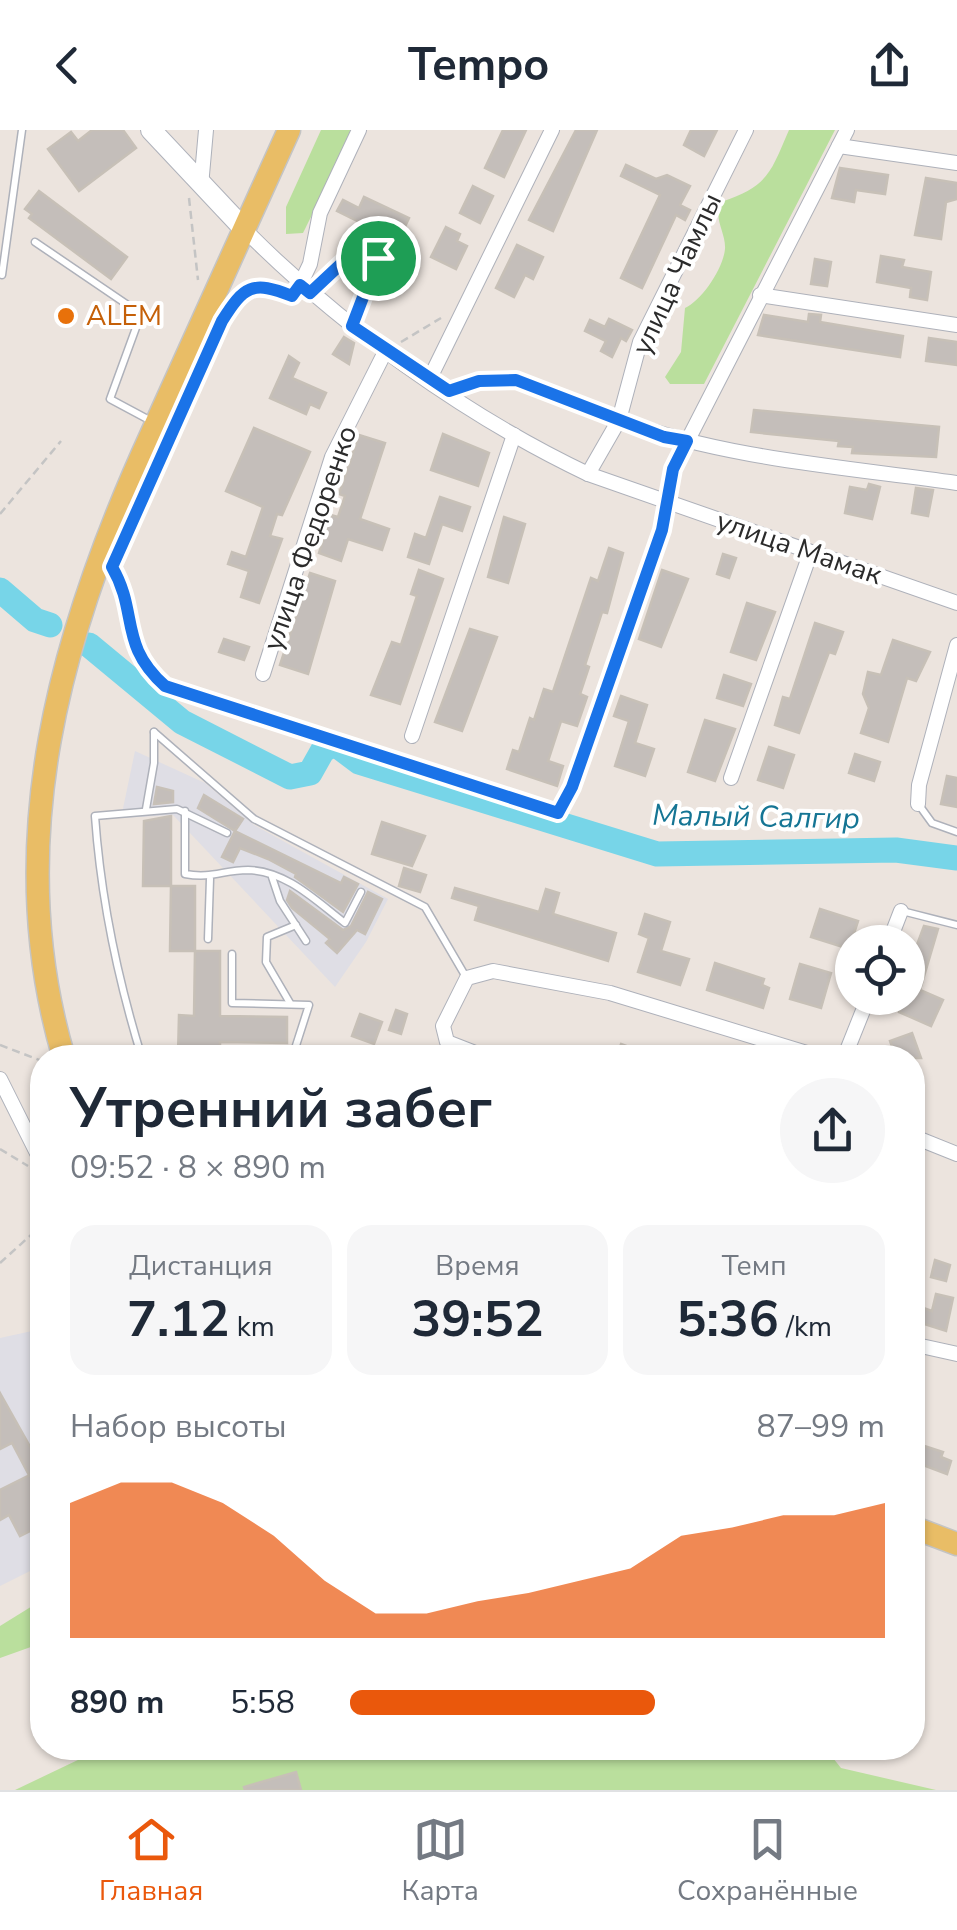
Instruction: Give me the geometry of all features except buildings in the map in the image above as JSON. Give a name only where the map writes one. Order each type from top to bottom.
[{"type":"main road","points":[[151,130],[244,229]]},
{"type":"main road","points":[[67,1045],[47,1024],[26,946],[20,884],[22,786],[31,730],[72,608],[289,130]]},
{"type":"main road","points":[[925,1532],[957,1544]]},
{"type":"street","points":[[201,186],[206,130]]},
{"type":"street","points":[[305,289],[320,213],[360,130]]},
{"type":"street","points":[[430,378],[552,130]]},
{"type":"street","name":"улица Чамлы","points":[[588,474],[619,420],[640,342],[746,130]]},
{"type":"street","points":[[572,787],[662,530],[673,469],[847,130]]},
{"type":"street","points":[[840,146],[957,163]]},
{"type":"street","name":"улица Мамак","points":[[244,229],[305,289],[352,326],[514,435],[588,474],[957,602]]},
{"type":"street","points":[[760,295],[957,324]]},
{"type":"street","name":"улица Федоренко","points":[[263,674],[332,457],[386,350]]},
{"type":"street","points":[[619,420],[734,452],[957,483]]},
{"type":"street","points":[[412,736],[514,435]]},
{"type":"street","points":[[730,778],[810,554]]},
{"type":"street","points":[[918,804],[919,785],[957,645]]},
{"type":"street","points":[[896,925],[901,911]]},
{"type":"street","points":[[456,1045],[448,1042],[443,1026],[466,978],[492,970],[610,993],[780,1045]]},
{"type":"street","points":[[849,1045],[861,1015]]},
{"type":"street","points":[[0,1080],[30,1151]]},
{"type":"street","points":[[925,1141],[957,1154]]},
{"type":"street","points":[[925,1347],[957,1354]]},
{"type":"lane","points":[[2,276],[22,130]]},
{"type":"lane","points":[[35,242],[142,314],[110,399],[156,423]]},
{"type":"lane","points":[[305,289],[358,248],[378,258],[352,326]]},
{"type":"lane","points":[[449,391],[479,381],[516,380],[619,420]]},
{"type":"lane","points":[[146,809],[154,763],[154,732],[254,819],[424,908],[466,978]]},
{"type":"lane","points":[[918,804],[932,823],[957,832]]},
{"type":"lane","points":[[138,1045],[114,965],[100,892],[95,816],[146,809],[186,810],[227,833]]},
{"type":"lane","points":[[186,810],[185,874],[210,879],[248,870],[289,880],[345,923],[360,892]]},
{"type":"lane","points":[[271,876],[306,941]]},
{"type":"lane","points":[[208,939],[210,879]]},
{"type":"lane","points":[[901,911],[957,925]]},
{"type":"lane","points":[[290,1004],[266,962],[267,936],[296,925]]},
{"type":"lane","points":[[232,954],[232,1003],[309,1005],[296,1045]]},
{"type":"path","points":[[178,163],[191,204],[198,280]]},
{"type":"path","points":[[222,321],[242,292],[269,286],[292,296],[305,289]]},
{"type":"path","points":[[386,350],[464,305]]},
{"type":"path","points":[[0,514],[62,441]]},
{"type":"path","points":[[103,584],[112,567],[124,587],[129,634],[144,667],[165,686],[558,813],[572,787]]},
{"type":"path","points":[[0,1045],[30,1056]]},
{"type":"path","points":[[0,1150],[30,1162]]},
{"type":"path","points":[[0,1263],[30,1236]]},
{"type":"shaded area","points":[[135,751],[205,783],[254,825],[388,899],[366,942],[335,987],[173,815],[121,818]]},
{"type":"shaded area","points":[[30,1331],[30,1571],[0,1586],[0,1338]]},
{"type":"green space","points":[[321,130],[354,130],[303,233],[286,234],[286,207]]},
{"type":"green space","points":[[789,130],[835,130],[704,384],[670,384],[665,377],[681,352],[685,308],[705,291],[723,257],[725,243],[718,215],[721,202],[749,190],[766,176]]},
{"type":"green space","points":[[30,1607],[30,1647],[0,1658],[0,1626]]},
{"type":"green space","points":[[78,1760],[835,1760],[841,1768],[936,1790],[15,1790]]},
{"type":"waterway","name":"Малый Салгир","points":[[0,590],[35,620],[50,625]]},
{"type":"waterway","name":"Малый Салгир","points":[[89,645],[182,722],[290,777],[310,773],[323,750],[335,744],[359,762],[657,854],[896,850],[957,858]]},
{"type":"place","name":"ALEM","points":[[66,316]]},
{"type":"route","points":[[358,248],[378,258],[352,326],[449,391],[479,381],[516,380],[664,437],[687,441],[673,469],[662,530],[572,787],[558,813],[165,686],[144,667],[129,634],[124,587],[112,567],[222,321],[236,298],[254,287],[269,286],[292,296],[300,285],[310,293],[358,248]]}]
